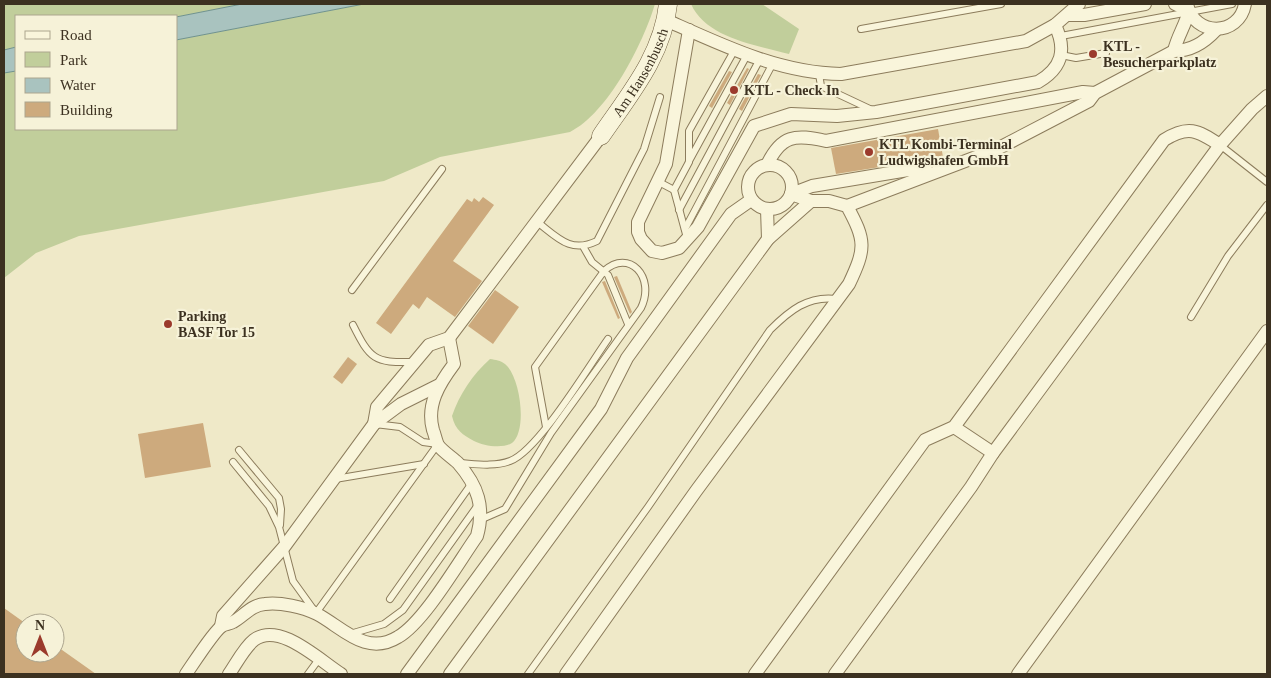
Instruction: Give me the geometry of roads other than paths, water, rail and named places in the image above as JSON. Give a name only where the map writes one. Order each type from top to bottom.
[{"type":"street","points":[[689,30],[666,164],[638,222],[638,232],[641,240],[652,251],[662,253],[679,248],[686,234],[698,227],[754,126],[791,114],[837,116],[876,112],[1038,82],[1051,74],[1061,55],[1058,30],[1066,9],[1079,4]]},
{"type":"street","points":[[1066,9],[1084,15],[1145,4]]},
{"type":"street","points":[[1175,4],[1188,8],[1200,25],[1216,30]]},
{"type":"street","points":[[791,194],[811,201],[829,201],[847,206],[997,149],[1090,101],[1095,93],[1174,51],[1184,51],[1208,38],[1216,30],[1231,26],[1237,21],[1245,4]]},
{"type":"street","points":[[1174,51],[1176,42],[1184,29],[1188,8]]},
{"type":"street","points":[[667,12],[689,30],[734,51],[819,74],[841,74],[1026,41],[1058,30]]},
{"type":"street","name":"Am Hansenbusch","points":[[601,136],[656,51],[667,12]]},
{"type":"street","points":[[767,165],[775,148],[784,140],[796,137],[826,141],[1083,92],[1095,93]]},
{"type":"street","points":[[835,674],[972,487],[993,453],[1220,145],[1252,109],[1267,96]]},
{"type":"street","points":[[754,674],[925,440],[954,427],[1164,140],[1179,131],[1199,131],[1220,145]]},
{"type":"street","points":[[374,424],[377,407],[429,345],[449,338],[601,136]]},
{"type":"street","points":[[791,194],[792,181],[780,167],[767,165],[754,171],[749,178],[747,185],[751,200],[767,209],[779,207],[791,194],[812,186],[908,170],[930,173]]},
{"type":"street","points":[[407,674],[601,409],[627,358],[731,214],[751,200]]},
{"type":"street","points":[[450,674],[768,239],[811,201]]},
{"type":"street","points":[[566,674],[696,491],[849,284],[861,258],[862,237],[847,206]]},
{"type":"street","points":[[767,209],[768,239]]},
{"type":"street","points":[[1018,674],[1267,332]]},
{"type":"street","points":[[221,626],[233,622],[248,610],[263,604],[281,604],[316,613],[346,635],[383,644],[398,638],[414,625],[477,536],[482,519],[480,502],[472,483],[458,463],[438,444],[430,419],[431,405],[439,385],[454,364],[449,338]]},
{"type":"street","points":[[186,674],[221,626],[223,616],[284,547],[374,424],[401,404],[439,385]]},
{"type":"street","points":[[954,427],[993,453]]},
{"type":"street","points":[[228,674],[252,641],[263,635],[276,634],[287,637],[340,674]]},
{"type":"lane","points":[[860,29],[1001,4]]},
{"type":"lane","points":[[1058,30],[1188,8],[1232,4]]},
{"type":"lane","points":[[689,162],[690,131],[734,51]]},
{"type":"lane","points":[[1061,55],[1076,58],[1106,53]]},
{"type":"lane","points":[[686,234],[674,190],[747,55]]},
{"type":"lane","points":[[679,210],[760,59]]},
{"type":"lane","points":[[686,234],[773,63]]},
{"type":"lane","points":[[819,74],[821,86],[876,112]]},
{"type":"lane","points":[[536,221],[567,244],[584,248],[597,241],[652,131],[660,97]]},
{"type":"lane","points":[[1220,145],[1267,182]]},
{"type":"lane","points":[[352,290],[442,169]]},
{"type":"lane","points":[[657,181],[674,190]]},
{"type":"lane","points":[[1191,317],[1228,256],[1267,205]]},
{"type":"lane","points":[[584,248],[592,262],[608,275],[628,324]]},
{"type":"lane","points":[[482,519],[505,509],[551,433],[641,308],[646,297],[646,286],[638,269],[628,264],[609,266],[535,367],[546,427]]},
{"type":"lane","points":[[528,674],[648,507],[770,330],[784,316],[812,299],[824,297],[837,299]]},
{"type":"lane","points":[[353,325],[366,350],[374,356],[386,362],[415,362]]},
{"type":"lane","points":[[458,463],[498,464],[512,460],[524,452],[546,427],[608,339]]},
{"type":"lane","points":[[233,462],[269,506],[279,527],[293,581],[316,613],[438,444],[423,442],[400,427],[374,424]]},
{"type":"lane","points":[[239,450],[279,498],[281,509],[279,527]]},
{"type":"lane","points":[[333,480],[424,464]]},
{"type":"lane","points":[[390,600],[472,483]]},
{"type":"lane","points":[[346,635],[384,624],[403,610],[480,502]]},
{"type":"lane","points":[[308,674],[319,659]]},
{"type":"water","points":[[242,4],[364,4],[178,40],[178,17]]},
{"type":"water","points":[[15,47],[15,71],[4,73],[4,50]]},
{"type":"place","name":"KTL - Besucherparkplatz","points":[[1093,54]]},
{"type":"place","name":"KTL - Check In","points":[[734,90]]},
{"type":"place","name":"KTL Kombi-Terminal Ludwigshafen GmbH","points":[[869,152]]},
{"type":"place","name":"Parking BASF Tor 15","points":[[168,324]]}]
